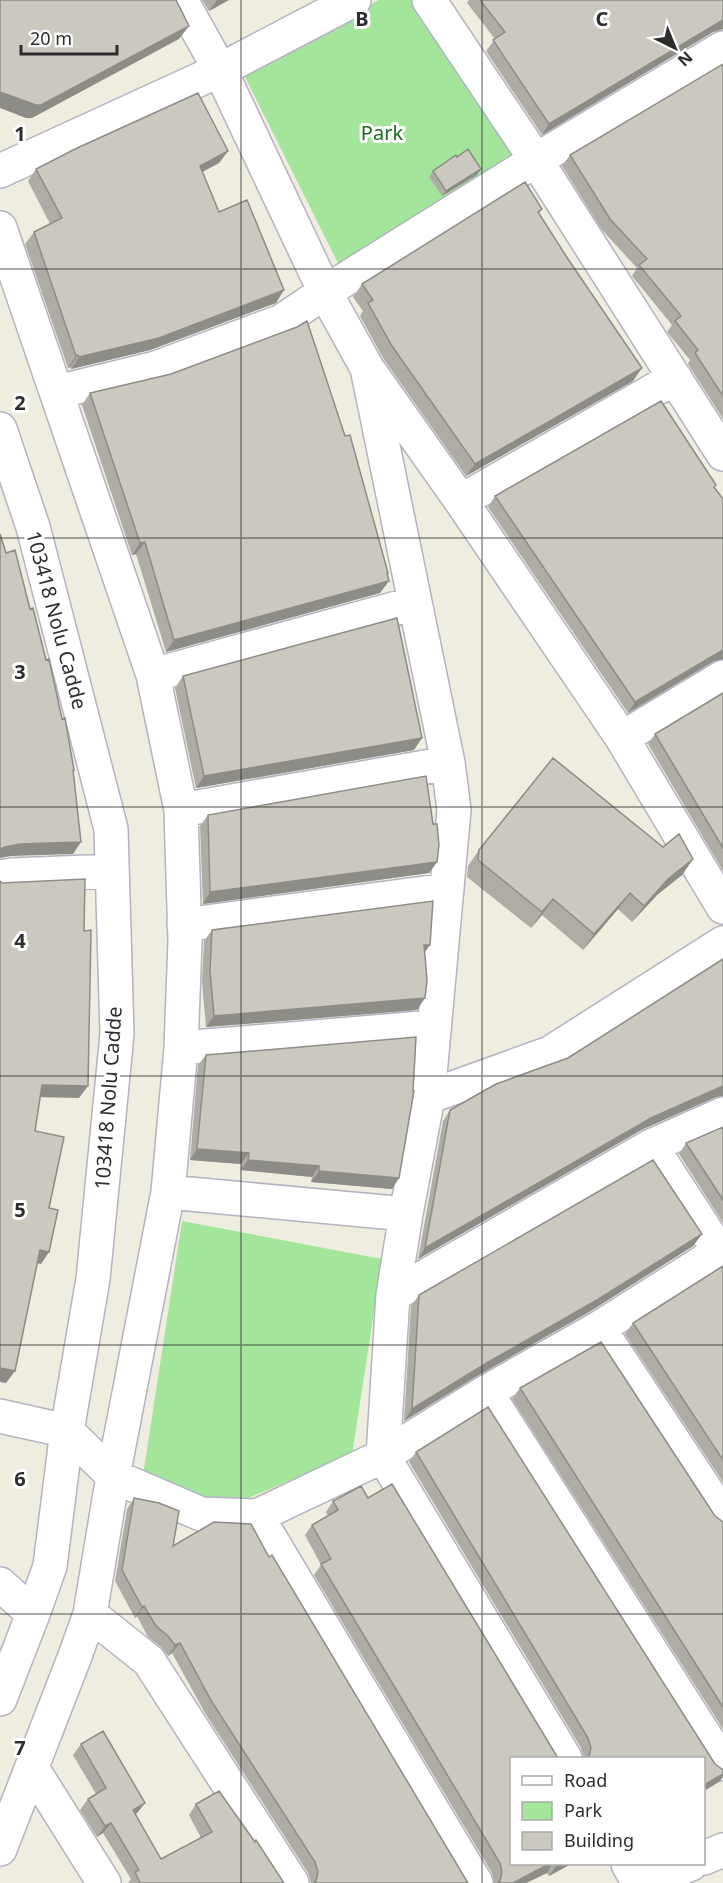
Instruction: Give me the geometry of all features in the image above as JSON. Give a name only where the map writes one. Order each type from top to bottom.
[{"type":"street","points":[[181,0],[220,70],[325,292],[367,368],[461,501],[622,738],[723,907]]},
{"type":"street","points":[[0,171],[220,70],[354,0]]},
{"type":"street","points":[[429,0],[536,160],[723,454]]},
{"type":"street","points":[[57,392],[156,368],[282,321],[536,160],[723,48]]},
{"type":"street","points":[[0,228],[153,675],[181,810],[184,925],[181,1047],[168,1192],[113,1476],[90,1614],[0,1849]]},
{"type":"street","points":[[367,368],[448,763],[454,810],[428,1097],[393,1295],[383,1456],[563,1757]]},
{"type":"street","points":[[461,501],[675,378]]},
{"type":"street","name":"103418 Nolu Cadde","points":[[0,429],[33,527],[111,829],[117,1034],[93,1279],[67,1431],[50,1566],[0,1699]]},
{"type":"street","points":[[153,675],[415,603]]},
{"type":"street","points":[[622,738],[723,677]]},
{"type":"street","points":[[181,810],[448,763]]},
{"type":"street","points":[[0,877],[112,872]]},
{"type":"street","points":[[184,925],[447,890]]},
{"type":"street","points":[[428,1097],[550,1053],[723,943]]},
{"type":"street","points":[[181,1047],[434,1028]]},
{"type":"street","points":[[393,1295],[651,1146],[723,1114]]},
{"type":"street","points":[[0,1416],[67,1431],[113,1476],[201,1514],[257,1516],[383,1456],[486,1392],[721,1255],[651,1146]]},
{"type":"street","points":[[168,1192],[406,1214]]},
{"type":"street","points":[[599,1328],[723,1516]]},
{"type":"street","points":[[486,1392],[723,1764]]},
{"type":"street","points":[[257,1516],[476,1883]]},
{"type":"street","points":[[0,1584],[33,1614]]},
{"type":"street","points":[[90,1614],[149,1661],[292,1883]]},
{"type":"street","points":[[32,1768],[105,1883]]},
{"type":"street","points":[[705,1858],[723,1850]]},
{"type":"street","points":[[629,1865],[639,1883]]},
{"type":"street","points":[[644,1883],[686,1865]]},
{"type":"green space","name":"Park","points":[[379,0],[414,0],[519,161],[344,275],[245,77]]},
{"type":"green space","points":[[182,1221],[382,1259],[352,1455],[236,1503],[142,1482]]},
{"type":"building","points":[[0,0],[176,0],[189,26],[41,105],[36,105],[0,92]]},
{"type":"building","points":[[480,0],[723,0],[723,20],[549,124],[493,40],[505,32]]},
{"type":"building","points":[[723,64],[723,396],[695,353],[698,350],[675,321],[681,316],[639,265],[647,259],[610,219],[570,155]]},
{"type":"building","points":[[198,93],[228,151],[200,166],[219,212],[247,200],[284,290],[159,338],[76,356],[34,232],[62,218],[36,169]]},
{"type":"building","points":[[468,149],[481,169],[446,191],[433,171]]},
{"type":"building","points":[[525,182],[542,209],[538,212],[642,368],[475,464],[392,346],[368,303],[373,300],[362,284]]},
{"type":"building","points":[[307,321],[345,436],[350,435],[389,581],[174,640],[145,542],[140,543],[90,393],[171,374],[297,327]]},
{"type":"building","points":[[661,401],[723,499],[723,650],[635,702],[495,496]]},
{"type":"building","points":[[0,534],[6,553],[15,550],[30,609],[33,608],[46,660],[49,659],[62,719],[65,718],[74,770],[81,842],[20,844],[0,849]]},
{"type":"building","points":[[397,618],[422,738],[204,776],[183,676]]},
{"type":"building","points":[[723,693],[723,848],[655,734]]},
{"type":"building","points":[[553,758],[663,847],[679,834],[693,859],[668,879],[644,906],[630,893],[594,934],[553,899],[542,912],[478,860],[479,850]]},
{"type":"building","points":[[426,776],[433,824],[437,824],[439,845],[437,862],[210,892],[208,815]]},
{"type":"building","points":[[85,879],[84,931],[91,930],[88,1086],[42,1085],[35,1131],[64,1137],[49,1208],[58,1210],[49,1252],[40,1250],[15,1371],[0,1368],[0,881],[2,883]]},
{"type":"building","points":[[433,901],[430,945],[424,945],[427,980],[425,998],[214,1016],[210,970],[212,930]]},
{"type":"building","points":[[723,959],[723,1086],[651,1118],[425,1248],[450,1110],[496,1084],[568,1058]]},
{"type":"building","points":[[416,1037],[414,1091],[399,1178],[319,1171],[319,1166],[248,1160],[249,1153],[197,1149],[206,1055]]},
{"type":"building","points":[[723,1127],[723,1200],[686,1143]]},
{"type":"building","points":[[653,1160],[702,1234],[597,1300],[412,1409],[419,1295]]},
{"type":"building","points":[[723,1266],[723,1460],[633,1323]]},
{"type":"building","points":[[601,1342],[715,1516],[723,1522],[723,1707],[520,1388]]},
{"type":"building","points":[[488,1407],[715,1764],[723,1770],[723,1774],[705,1784],[705,1757],[588,1757],[591,1748],[588,1738],[416,1452]]},
{"type":"building","points":[[392,1484],[557,1757],[510,1757],[510,1865],[547,1865],[513,1883],[498,1883],[502,1872],[500,1863],[321,1564],[331,1559],[312,1525],[338,1510],[333,1501],[361,1486],[368,1498]]},
{"type":"building","points":[[134,1498],[159,1503],[179,1511],[173,1546],[214,1522],[251,1524],[269,1557],[272,1555],[468,1883],[314,1883],[318,1872],[315,1862],[212,1702],[180,1643],[175,1645],[156,1626],[144,1606],[142,1607],[122,1570]]},
{"type":"building","points":[[103,1731],[145,1803],[133,1810],[161,1859],[212,1832],[196,1804],[219,1791],[255,1842],[256,1840],[284,1883],[140,1883],[135,1872],[139,1870],[111,1823],[105,1826],[88,1799],[106,1788],[81,1744]]}]
